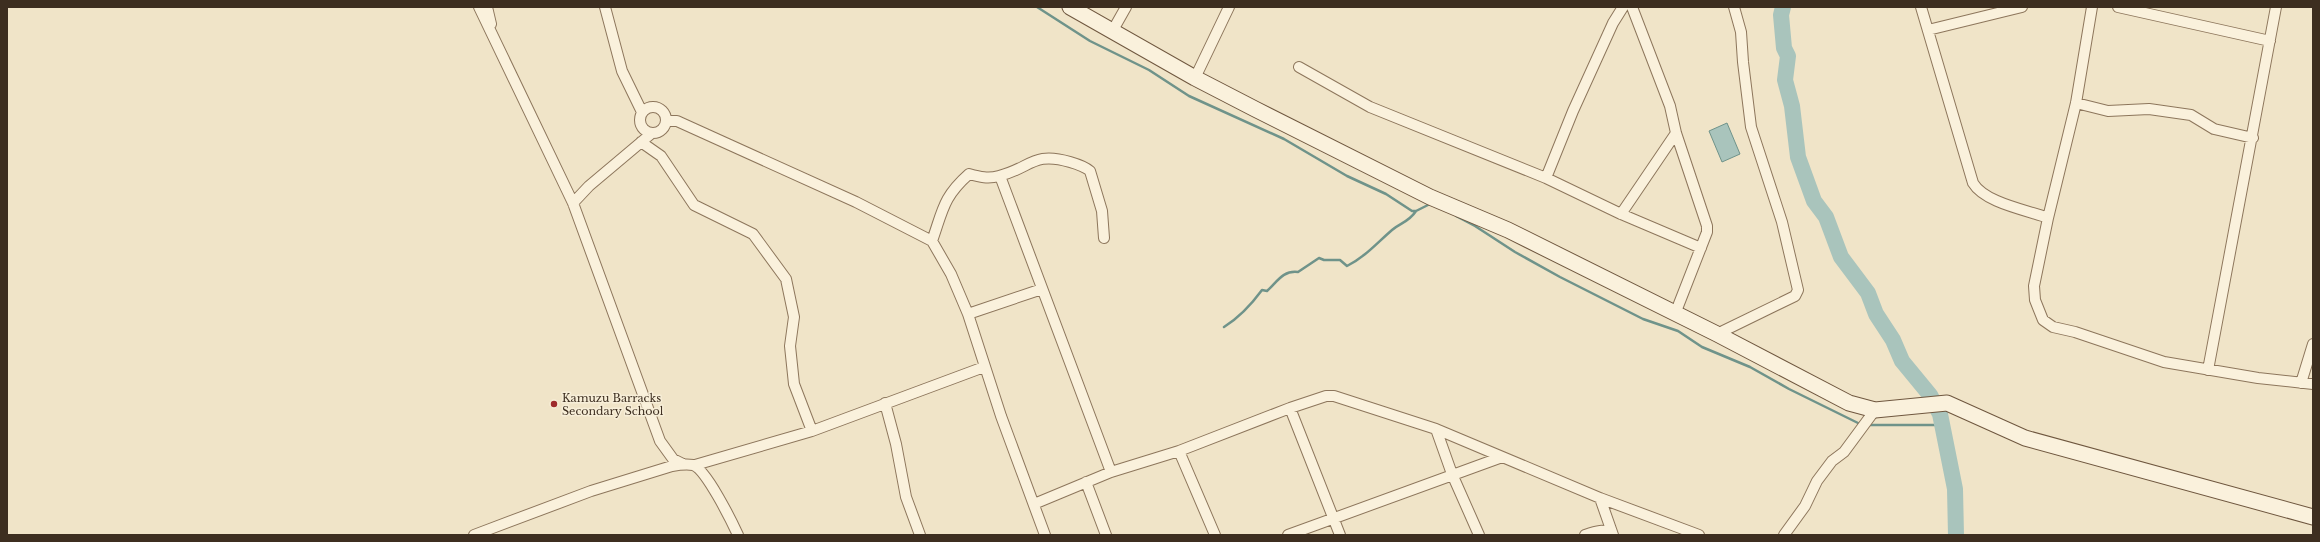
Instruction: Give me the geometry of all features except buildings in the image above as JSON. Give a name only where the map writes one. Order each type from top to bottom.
[{"type":"street","points":[[479,7],[493,40],[573,203],[660,441],[673,459],[683,464]]},
{"type":"street","points":[[487,7],[493,40]]},
{"type":"street","points":[[605,7],[622,71],[642,112]]},
{"type":"street","points":[[1070,7],[1113,30],[1195,78],[1430,196],[1508,230],[1717,334],[1849,403],[1875,410],[1924,404],[1947,403],[2026,438],[2313,517]]},
{"type":"street","points":[[1113,30],[1126,7]]},
{"type":"street","points":[[1195,78],[1229,7]]},
{"type":"street","points":[[1546,178],[1573,111],[1613,23],[1623,7]]},
{"type":"street","points":[[1632,7],[1670,106],[1676,133],[1707,226],[1707,232],[1675,314]]},
{"type":"street","points":[[1717,334],[1795,296],[1798,290],[1782,222],[1751,127],[1743,62],[1742,32],[1734,7]]},
{"type":"street","points":[[1921,7],[1969,174],[1977,189],[1988,197],[2048,218]]},
{"type":"street","points":[[1928,30],[2022,7]]},
{"type":"street","points":[[2092,7],[2076,103],[2048,218],[2034,293],[2039,314],[2047,324],[2164,362],[2208,370],[2313,384]]},
{"type":"street","points":[[2118,7],[2270,41]]},
{"type":"street","points":[[2208,370],[2253,138],[2276,7]]},
{"type":"street","points":[[1299,67],[1370,107],[1546,178],[1621,214],[1701,248]]},
{"type":"street","points":[[2076,103],[2108,111],[2149,109],[2191,115],[2214,129],[2253,138]]},
{"type":"street","points":[[651,107],[658,107],[665,114],[666,121],[661,130],[652,132],[645,130],[641,125],[640,118],[642,112],[651,107]]},
{"type":"street","points":[[666,121],[677,121],[785,169],[932,241],[951,274],[968,314],[984,367],[1045,535]]},
{"type":"street","points":[[573,203],[589,186],[652,132]]},
{"type":"street","points":[[1621,214],[1676,133]]},
{"type":"street","points":[[641,142],[661,156],[694,205],[753,234],[786,280],[794,317],[790,346],[794,384],[812,431]]},
{"type":"street","points":[[932,241],[947,197],[953,188],[969,174],[984,179],[1000,176],[1035,160],[1048,157],[1086,168],[1090,171],[1102,211],[1104,238]]},
{"type":"street","points":[[1000,176],[1112,472]]},
{"type":"street","points":[[968,314],[1042,289]]},
{"type":"street","points":[[2300,383],[2313,344]]},
{"type":"street","points":[[474,535],[496,531],[591,491],[672,466],[683,464],[695,465],[812,431],[984,367]]},
{"type":"street","points":[[1034,504],[1112,472],[1179,451],[1290,408],[1326,396],[1341,396],[1436,429],[1600,498],[1699,535]]},
{"type":"street","points":[[885,404],[896,444],[906,497],[920,535]]},
{"type":"street","points":[[1290,408],[1340,535]]},
{"type":"street","points":[[1784,535],[1805,506],[1816,481],[1832,461],[1844,452],[1875,410]]},
{"type":"street","points":[[1436,429],[1452,474],[1479,535]]},
{"type":"street","points":[[1179,451],[1215,535]]},
{"type":"street","points":[[1288,535],[1502,457]]},
{"type":"street","points":[[695,465],[718,495],[738,535]]},
{"type":"street","points":[[1086,482],[1106,535]]},
{"type":"street","points":[[1600,498],[1613,535]]},
{"type":"street","points":[[1585,535],[1601,530],[1608,531],[1613,535]]},
{"type":"water","points":[[1727,123],[1740,154],[1722,162],[1709,131]]},
{"type":"waterway","points":[[1037,7],[1090,41],[1149,70],[1189,96],[1284,139],[1347,176],[1386,194],[1412,211],[1416,211],[1430,204]]},
{"type":"waterway","points":[[1783,7],[1781,15],[1784,48],[1788,56],[1785,80],[1792,106],[1798,157],[1814,201],[1826,217],[1841,257],[1868,293],[1876,314],[1893,340],[1902,361],[1930,395],[1940,414],[1955,489],[1956,535]]},
{"type":"waterway","points":[[1224,327],[1245,310],[1262,290],[1267,291],[1284,275],[1298,272],[1319,258],[1324,260],[1340,260],[1347,266],[1365,254],[1392,230],[1410,218],[1416,211]]},
{"type":"waterway","points":[[1456,216],[1475,226],[1515,252],[1560,277],[1643,319],[1678,331],[1702,347],[1750,367],[1789,389],[1858,423]]},
{"type":"waterway","points":[[1869,425],[1943,425]]},
{"type":"place","name":"Kamuzu Barracks Secondary School","points":[[554,404]]}]
